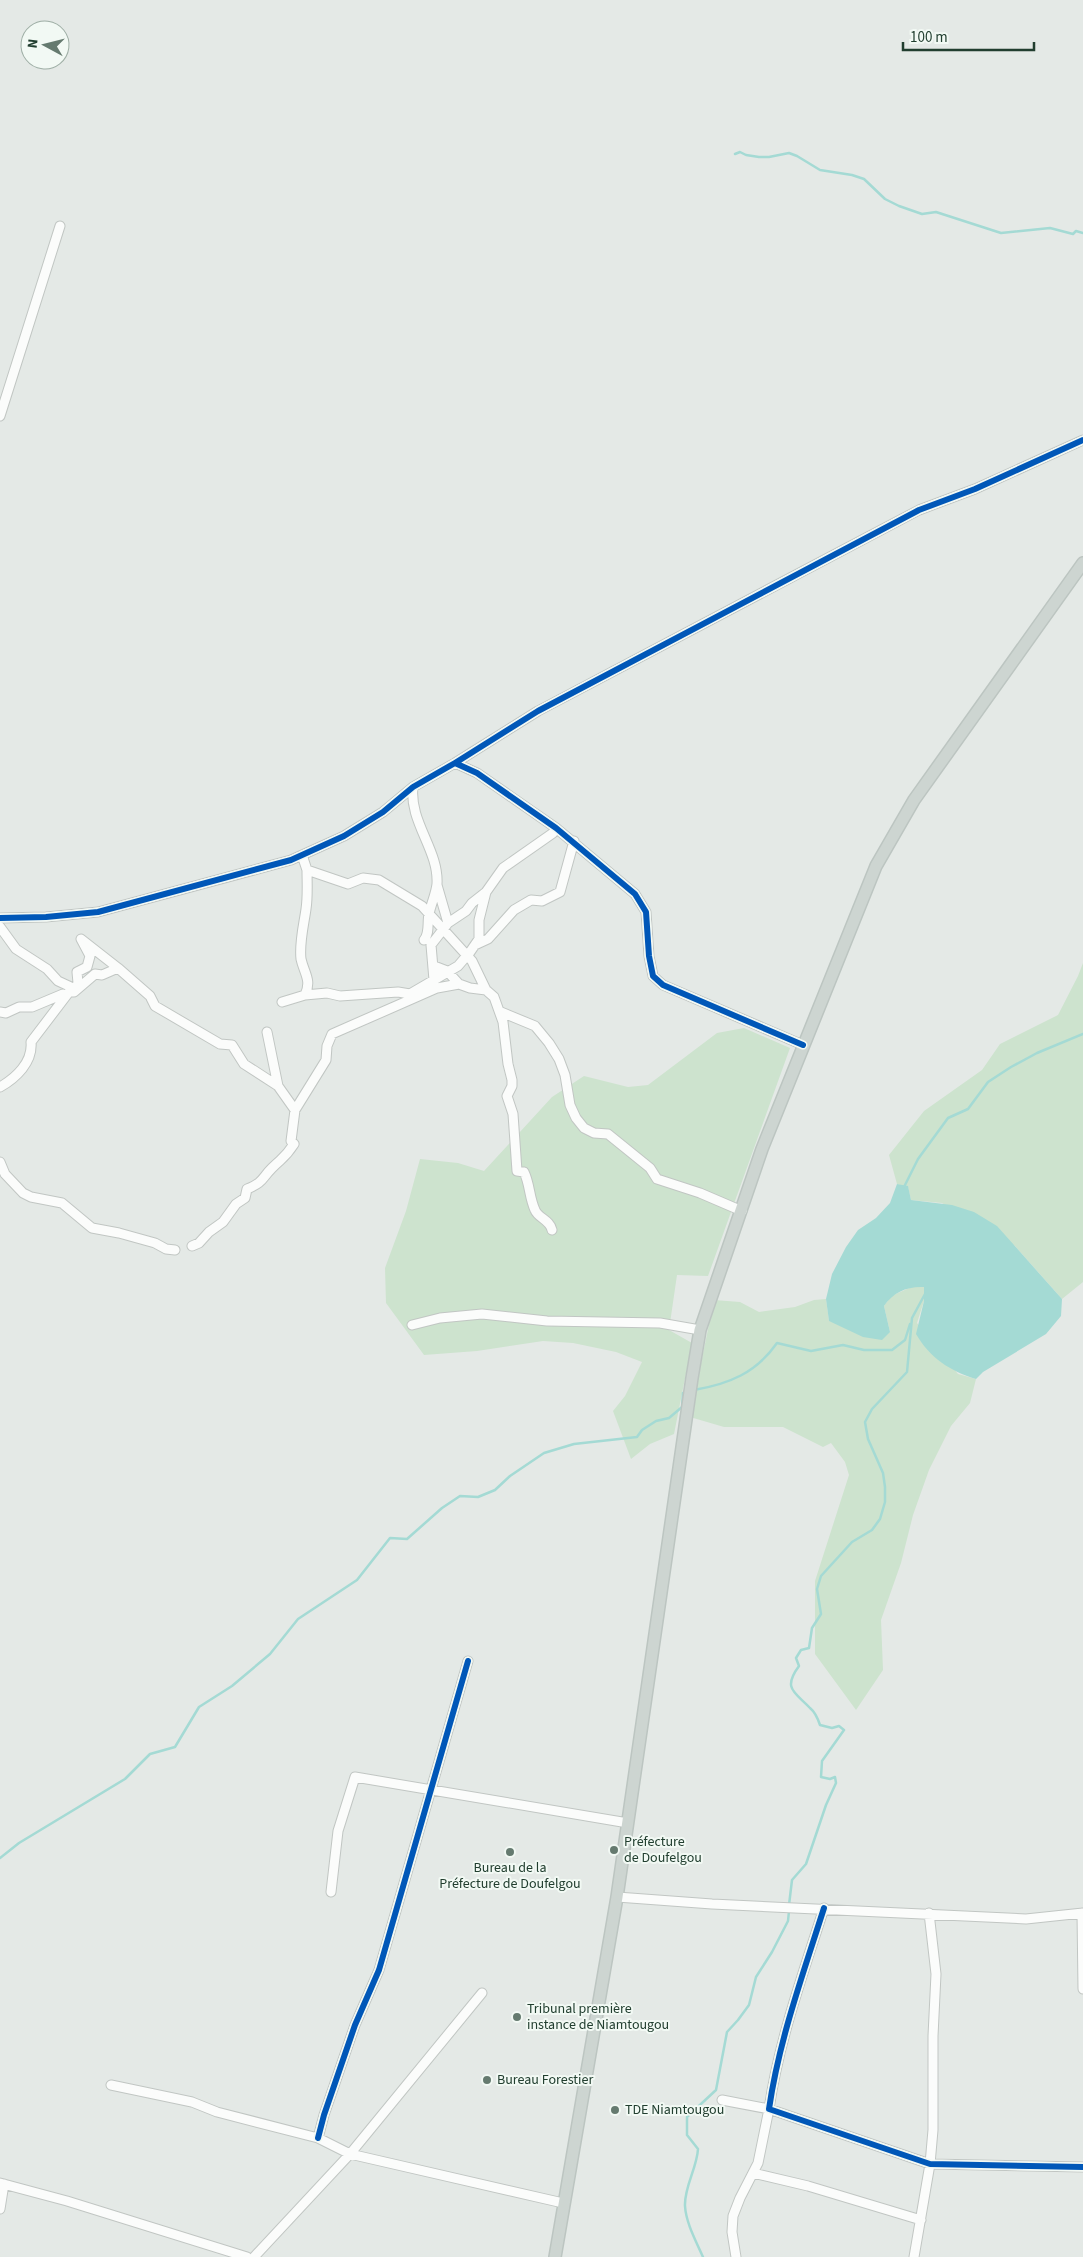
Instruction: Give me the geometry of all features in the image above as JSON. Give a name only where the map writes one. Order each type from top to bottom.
[{"type":"main road","points":[[555,2257],[617,1897],[692,1378],[700,1330],[716,1278],[742,1211],[762,1148],[876,866],[909,808],[1083,563]]},
{"type":"street","points":[[0,416],[60,226]]},
{"type":"street","points":[[0,918],[46,917],[98,912],[186,890],[302,855],[344,836],[383,812],[413,787],[538,711],[910,514],[975,489],[1083,440]]},
{"type":"street","points":[[455,763],[477,773],[574,841],[635,894],[646,912],[649,956],[653,976],[663,985],[803,1045]]},
{"type":"street","points":[[413,787],[412,798],[417,822],[435,868],[446,926]]},
{"type":"street","points":[[434,980],[431,945],[446,926],[466,911],[472,903],[486,892],[503,868],[553,833],[556,828]]},
{"type":"street","points":[[475,945],[488,939],[514,910],[531,900],[542,901],[560,892],[574,841]]},
{"type":"street","points":[[302,855],[307,870],[307,906],[301,948],[301,959],[308,974],[309,984],[305,995]]},
{"type":"street","points":[[307,870],[348,884],[364,878],[380,880],[422,906],[429,915],[446,926],[469,959],[486,990],[494,997],[500,1012],[506,1039],[508,1064],[512,1080],[512,1086],[507,1096],[512,1114],[516,1171],[524,1172],[530,1184],[529,1191],[535,1211],[551,1225],[552,1230]]},
{"type":"street","points":[[424,940],[427,936],[429,915],[437,885]]},
{"type":"street","points":[[282,1002],[305,995],[327,993],[352,996],[398,992],[410,994],[469,959],[479,939],[479,920],[486,892]]},
{"type":"street","points":[[0,928],[16,949],[47,969],[58,981],[71,988],[70,994]]},
{"type":"street","points":[[0,1087],[12,1080],[27,1062],[32,1052],[31,1042],[78,983],[77,972],[87,967],[90,956],[81,939],[150,996],[155,1006],[220,1044],[232,1045],[244,1064],[278,1086],[295,1110]]},
{"type":"street","points":[[434,966],[447,971],[459,984],[470,988],[486,990]]},
{"type":"street","points":[[0,1012],[6,1013],[19,1008],[32,1007],[53,997],[70,994],[95,974],[102,975],[118,968]]},
{"type":"street","points":[[192,1246],[199,1243],[209,1232],[223,1222],[236,1204],[245,1198],[247,1189],[261,1183],[272,1167],[285,1158],[294,1144],[291,1140],[295,1110],[326,1060],[327,1046],[332,1034],[437,988],[459,984]]},
{"type":"street","points":[[500,1012],[535,1026],[549,1043],[566,1075],[570,1105],[576,1118],[584,1128],[594,1133],[608,1134],[650,1168],[657,1179],[700,1193],[742,1211]]},
{"type":"street","points":[[267,1032],[278,1086]]},
{"type":"street","points":[[0,1162],[5,1174],[23,1193],[31,1197],[62,1203],[92,1228],[119,1232],[155,1243],[166,1249],[175,1250]]},
{"type":"street","points":[[412,1325],[440,1318],[482,1314],[547,1321],[660,1323],[700,1330]]},
{"type":"street","points":[[318,2138],[324,2115],[356,2026],[379,1970],[432,1792],[468,1660]]},
{"type":"street","points":[[331,1892],[338,1832],[355,1777],[432,1792],[628,1823]]},
{"type":"street","points":[[617,1897],[1026,1919],[1082,1913],[1083,1989]]},
{"type":"street","points":[[736,2257],[732,2232],[733,2216],[758,2163],[774,2075],[786,2024],[824,1908]]},
{"type":"street","points":[[914,2257],[930,2164],[933,2130],[933,2036],[936,1974],[929,1913]]},
{"type":"street","points":[[254,2257],[350,2154],[482,1993]]},
{"type":"street","points":[[111,2085],[192,2102],[217,2112],[318,2138],[350,2154],[563,2203]]},
{"type":"street","points":[[722,2100],[769,2109],[930,2164],[1083,2167]]},
{"type":"street","points":[[753,2174],[816,2188],[921,2220]]},
{"type":"street","points":[[0,2209],[2,2184],[67,2201],[247,2257]]},
{"type":"green space","points":[[1083,963],[1083,1282],[1062,1299],[1015,1246],[942,1203],[911,1200],[908,1187],[897,1184],[889,1155],[924,1111],[982,1070],[1000,1044],[1058,1015]]},
{"type":"green space","points":[[744,1028],[790,1048],[708,1276],[677,1275],[669,1330],[692,1343],[674,1434],[650,1444],[631,1459],[613,1411],[625,1396],[642,1362],[616,1352],[573,1343],[543,1341],[477,1351],[424,1355],[386,1303],[385,1268],[406,1211],[420,1159],[458,1163],[484,1171],[552,1097],[584,1076],[628,1087],[648,1085],[717,1033]]},
{"type":"green space","points":[[914,1286],[924,1287],[924,1301],[917,1323],[958,1374],[976,1379],[970,1403],[951,1426],[929,1470],[913,1515],[901,1563],[881,1620],[883,1670],[856,1710],[815,1654],[815,1581],[849,1475],[845,1462],[831,1443],[823,1447],[783,1427],[724,1427],[690,1417],[714,1300],[740,1302],[759,1312],[795,1307],[814,1300],[826,1299],[829,1321],[890,1332],[884,1306],[891,1296]]},
{"type":"water","points":[[897,1184],[908,1186],[911,1200],[952,1205],[974,1212],[997,1226],[1062,1299],[1061,1316],[1046,1334],[983,1372],[976,1379],[949,1368],[934,1357],[916,1334],[924,1301],[924,1287],[901,1291],[884,1306],[890,1332],[882,1340],[863,1337],[829,1321],[826,1299],[832,1274],[846,1247],[858,1230],[876,1218],[890,1203]]},
{"type":"waterway","points":[[735,154],[740,152],[746,155],[769,157],[789,153],[820,170],[852,175],[864,179],[885,199],[899,206],[922,214],[936,212],[1001,233],[1050,228],[1073,234],[1076,231],[1083,233]]},
{"type":"waterway","points":[[904,1187],[918,1159],[948,1118],[968,1109],[988,1082],[1037,1053],[1083,1034]]},
{"type":"waterway","points":[[789,1905],[792,1880],[806,1864],[826,1805],[836,1783],[835,1777],[830,1779],[821,1777],[822,1761],[844,1730],[839,1726],[832,1728],[820,1725],[813,1712],[792,1690],[791,1680],[799,1666],[796,1658],[801,1650],[809,1648],[812,1628],[821,1614],[817,1589],[821,1576],[852,1542],[872,1530],[880,1519],[885,1502],[883,1473],[868,1439],[865,1422],[872,1409],[907,1372],[912,1318],[925,1294]]},
{"type":"waterway","points":[[694,1390],[741,1376],[760,1362],[777,1343],[811,1351],[843,1345],[864,1350],[892,1350],[905,1340],[910,1324]]},
{"type":"waterway","points":[[0,1858],[19,1843],[125,1779],[150,1754],[175,1747],[199,1707],[232,1686],[270,1654],[298,1619],[357,1580],[390,1538],[407,1539],[442,1508],[460,1496],[478,1497],[495,1490],[510,1476],[544,1453],[574,1444],[637,1437],[642,1430],[656,1421],[669,1418],[682,1407],[683,1393],[686,1392]]},
{"type":"waterway","points":[[703,2257],[689,2225],[685,2206],[686,2192],[698,2149],[687,2135],[687,2117],[716,2090],[727,2032],[749,2005],[756,1977],[788,1921],[789,1911]]},
{"type":"cycle path","points":[[455,763],[538,711],[919,510],[975,489],[1083,440]]},
{"type":"cycle path","points":[[0,918],[46,917],[98,912],[291,860],[344,836],[383,812],[413,787],[455,763],[477,773],[556,828],[635,894],[646,912],[649,956],[653,976],[663,985],[803,1045]]},
{"type":"cycle path","points":[[318,2138],[355,2025],[379,1970],[468,1661]]},
{"type":"cycle path","points":[[824,1908],[785,2032],[769,2109],[930,2164],[1083,2167]]},
{"type":"place","name":"Préfecture de Doufelgou","points":[[614,1850]]},
{"type":"place","name":"Bureau de la Préfecture de Doufelgou","points":[[510,1852]]},
{"type":"place","name":"Tribunal première instance de Niamtougou","points":[[517,2017]]},
{"type":"place","name":"Bureau Forestier","points":[[487,2080]]},
{"type":"place","name":"TDE Niamtougou","points":[[615,2110]]}]
